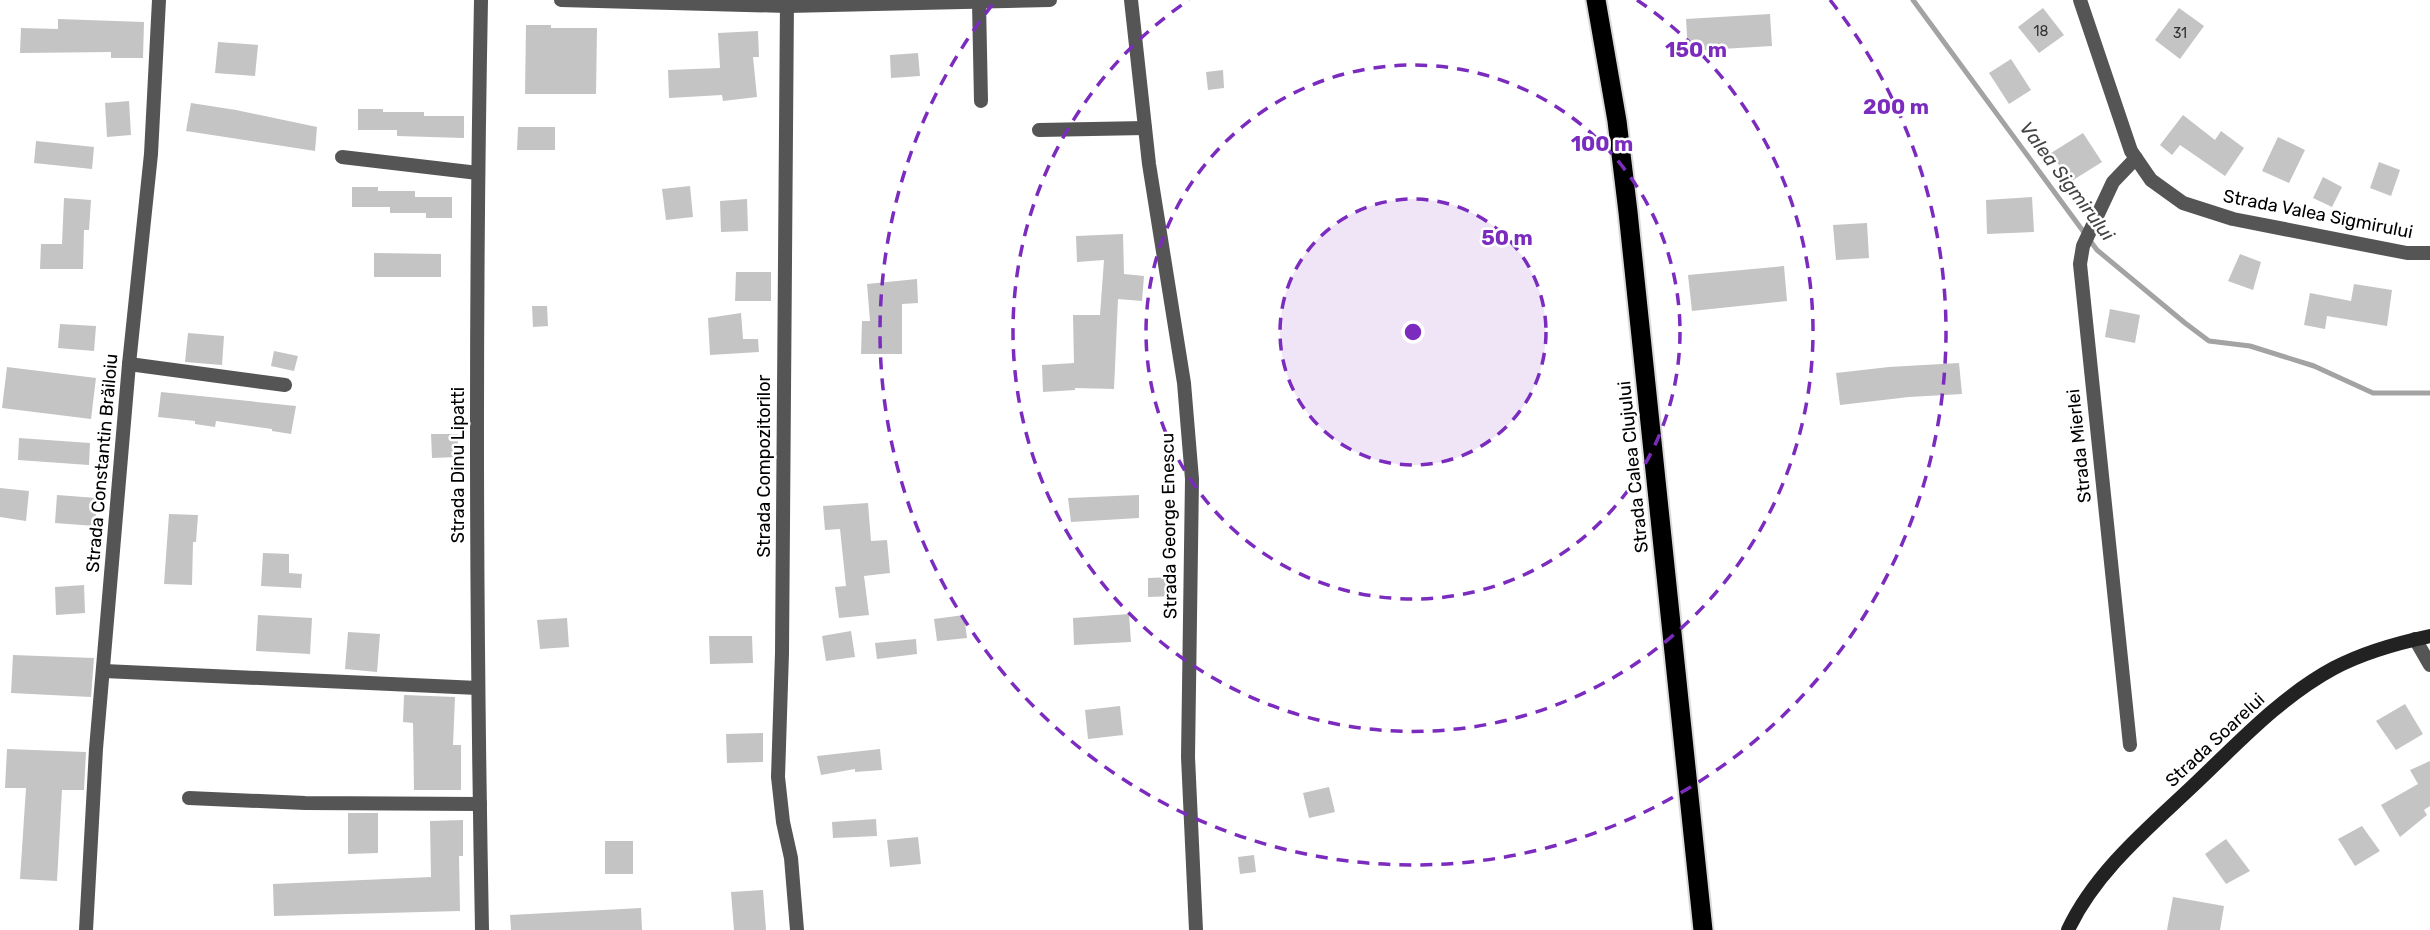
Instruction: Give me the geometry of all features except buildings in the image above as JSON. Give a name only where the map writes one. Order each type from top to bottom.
[{"type":"highway","name":"Strada Calea Clujului","points":[[1596,0],[1626,200],[1703,930]]},
{"type":"main road","name":"Strada Soarelui","points":[[2068,930],[2109,869],[2216,764],[2301,689],[2334,668],[2370,651],[2430,636]]},
{"type":"street","name":"Strada Constantin Brăiloiu","points":[[86,930],[96,749],[129,364],[151,154],[159,0]]},
{"type":"street","name":"Strada Dinu Lipatti","points":[[481,0],[478,173],[478,688],[482,930]]},
{"type":"street","points":[[561,0],[787,3],[1050,0]]},
{"type":"street","name":"Strada George Enescu","points":[[1131,0],[1145,128],[1184,383],[1192,479],[1188,757],[1196,930]]},
{"type":"street","name":"Strada Valea Sigmirului","points":[[2080,0],[2130,152],[2151,180],[2183,203],[2233,219],[2407,253],[2430,253]]},
{"type":"street","points":[[979,2],[981,101]]},
{"type":"street","name":"Strada Compozitorilor","points":[[787,3],[782,640],[778,777],[796,891],[796,930]]},
{"type":"street","points":[[1039,130],[1145,128]]},
{"type":"street","points":[[342,157],[478,173]]},
{"type":"street","name":"Strada Mierlei","points":[[2130,745],[2080,264],[2086,240],[2113,182],[2136,158]]},
{"type":"street","points":[[129,364],[285,385]]},
{"type":"street","points":[[2414,639],[2430,665]]},
{"type":"street","points":[[104,671],[478,688]]},
{"type":"street","points":[[189,798],[305,803],[480,804]]},
{"type":"waterway","name":"Valea Sigmirului","points":[[1913,0],[2097,250],[2185,323],[2209,341],[2250,346],[2314,366],[2373,393],[2430,393]]}]
